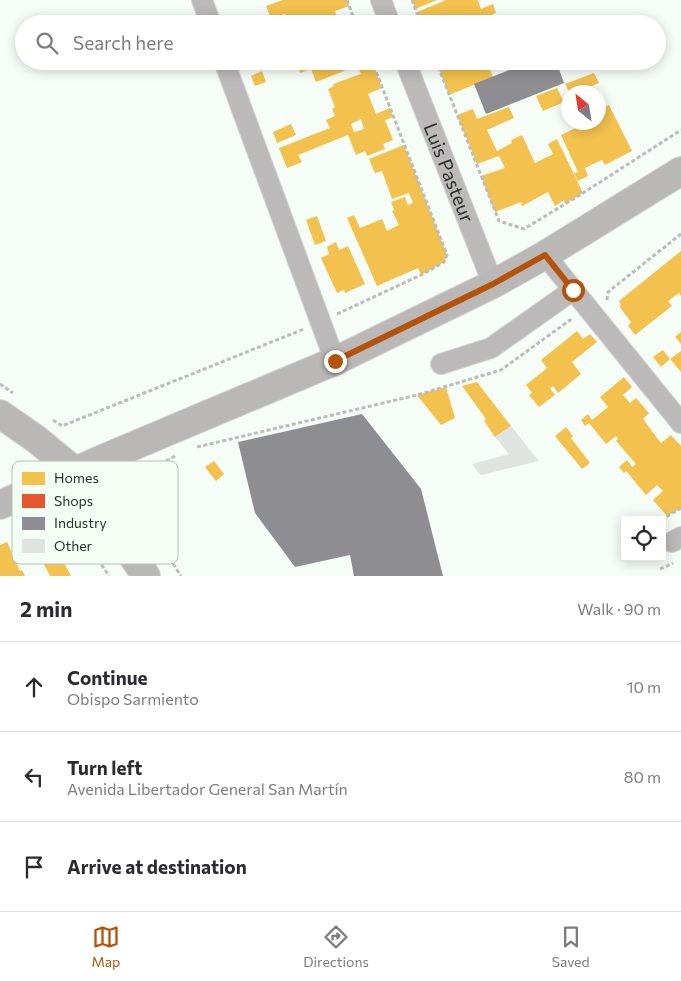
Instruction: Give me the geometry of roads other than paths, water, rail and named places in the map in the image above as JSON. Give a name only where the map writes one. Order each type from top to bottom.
[{"type":"main road","points":[[98,461],[335,361],[493,284],[545,255],[681,171]]},
{"type":"main road","points":[[8,404],[36,439],[63,461]]},
{"type":"main road","points":[[0,505],[12,500]]},
{"type":"main road","points":[[138,564],[146,576]]},
{"type":"street","points":[[202,0],[208,15]]},
{"type":"street","points":[[381,0],[387,15]]},
{"type":"street","points":[[227,70],[335,361]]},
{"type":"street","name":"Luis Pasteur","points":[[409,70],[493,284]]},
{"type":"street","points":[[545,255],[681,423]]},
{"type":"street","points":[[441,364],[491,348],[573,290]]}]
